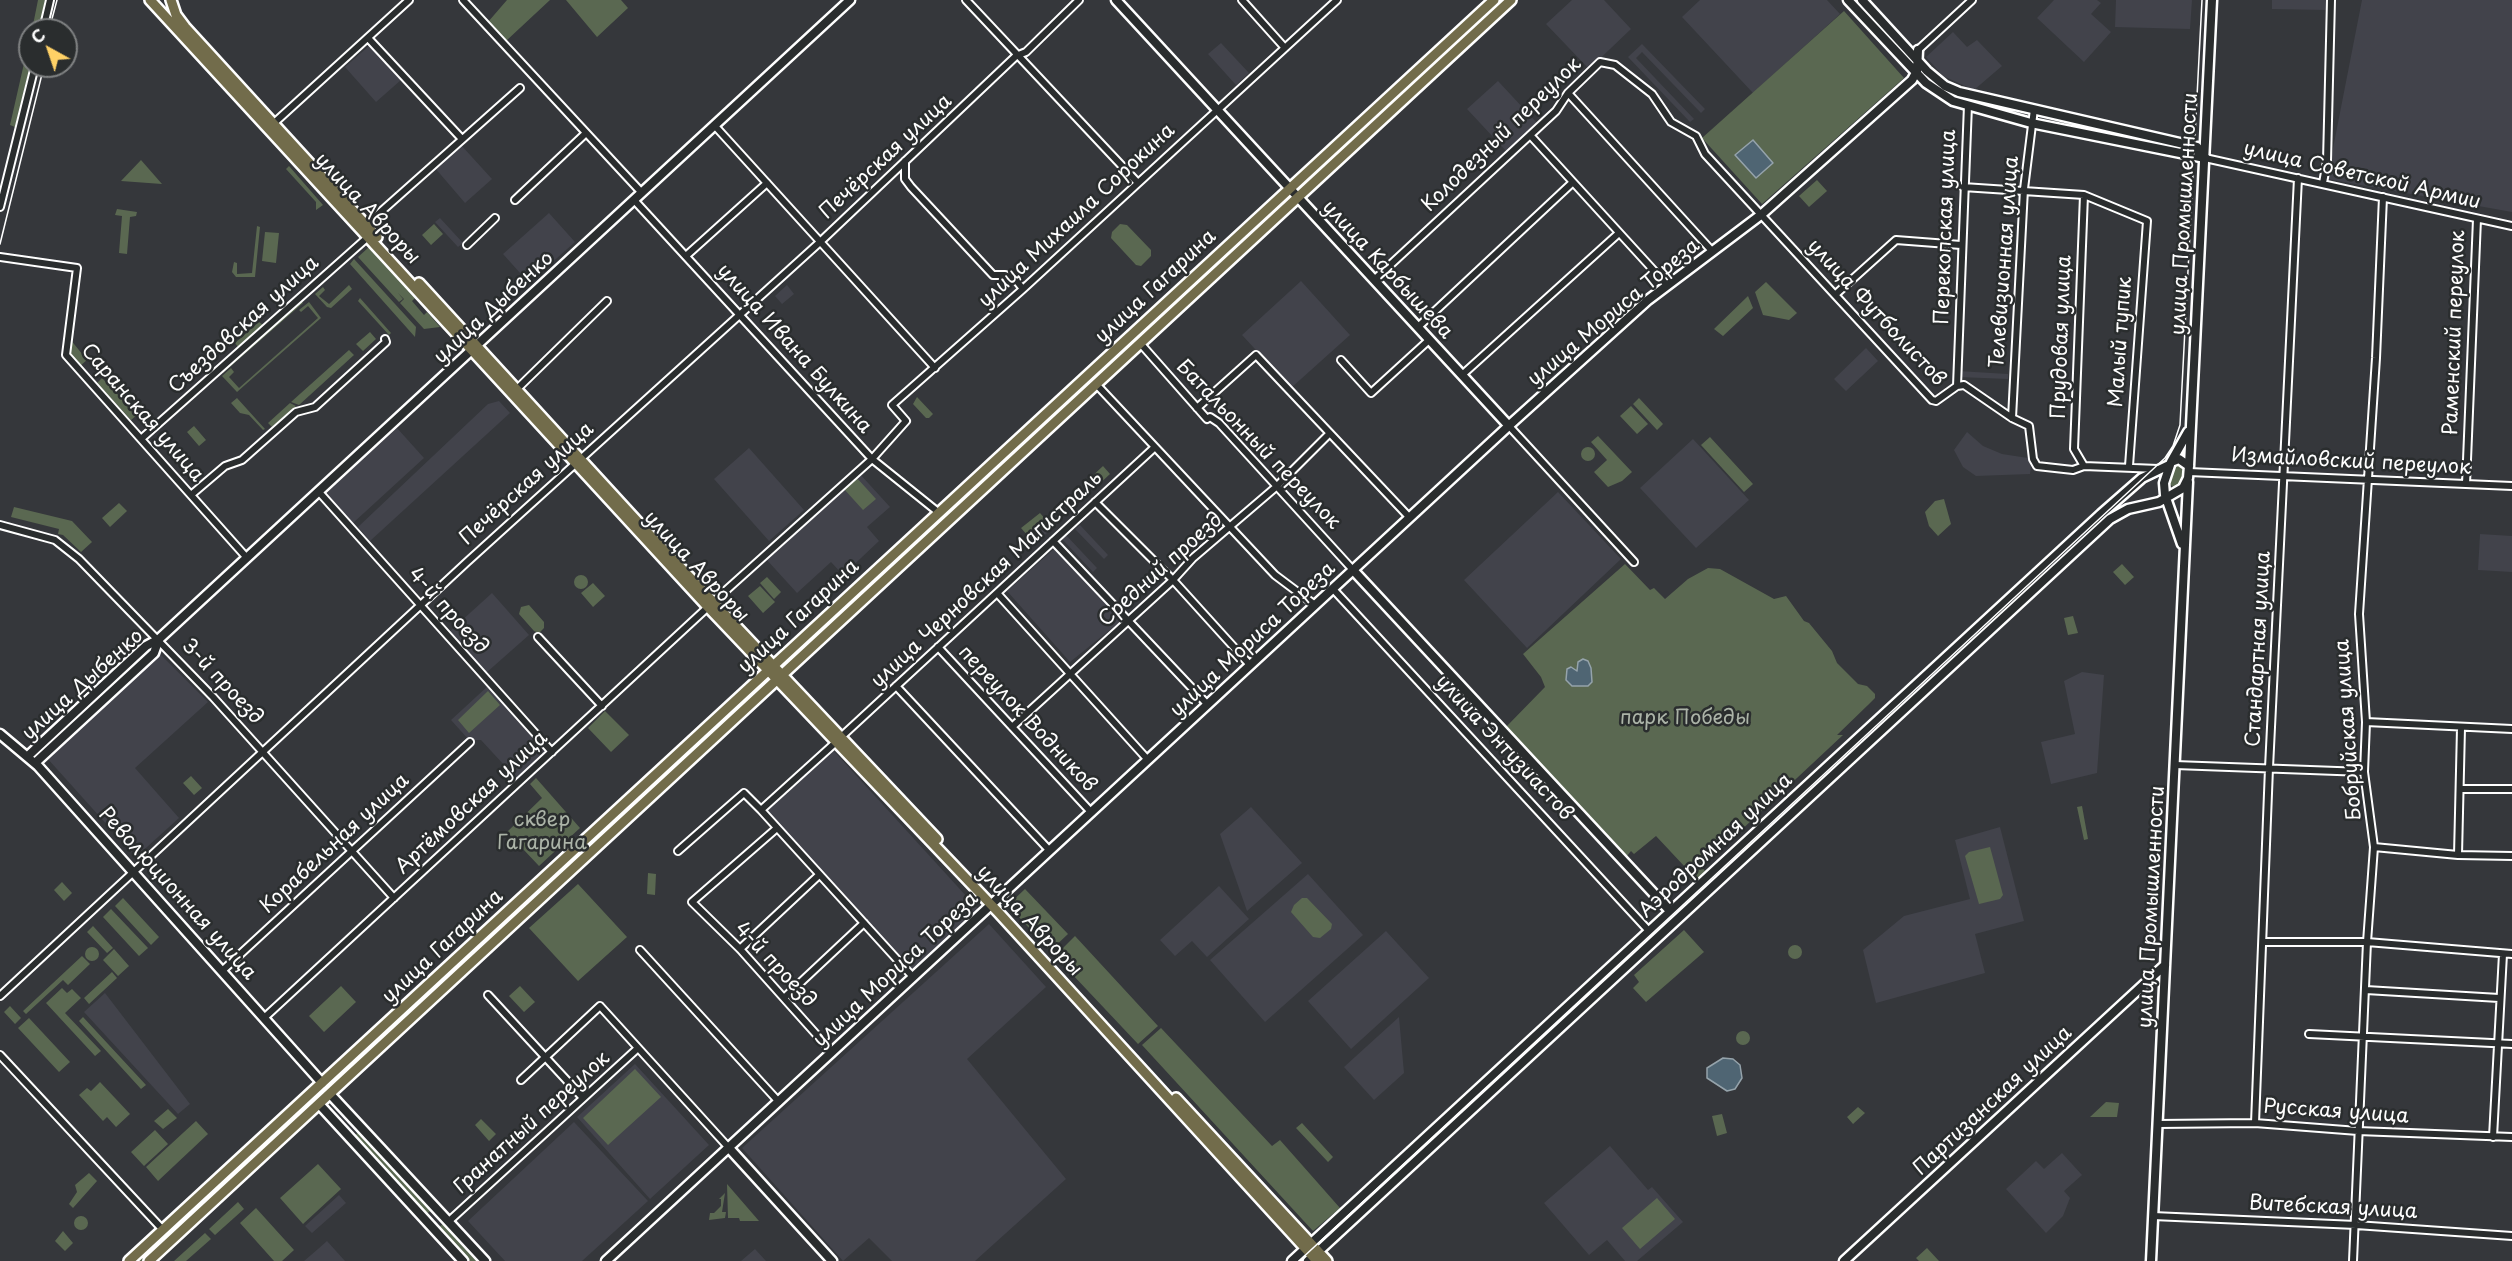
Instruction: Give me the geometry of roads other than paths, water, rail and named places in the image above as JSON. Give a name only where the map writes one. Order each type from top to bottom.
[{"type":"main road","name":"улица Авроры","points":[[150,0],[368,237],[578,460]]},
{"type":"main road","name":"улица Авроры","points":[[171,0],[179,20],[366,225],[474,348],[516,390],[708,608],[779,677],[993,904],[1312,1254],[1327,1261]]},
{"type":"main road","name":"улица Дыбенко","points":[[35,763],[247,558],[850,0]]},
{"type":"main road","name":"улица Карбышева","points":[[1116,0],[1509,426]]},
{"type":"main road","name":"улица Гагарина","points":[[129,1261],[1494,0]]},
{"type":"main road","name":"улица Гагарина","points":[[149,1261],[1511,0]]},
{"type":"main road","name":"улица Советской Армии","points":[[1848,0],[1915,76],[1942,95],[2031,123],[2205,158]]},
{"type":"main road","name":"улица Советской Армии","points":[[1862,0],[1916,55],[1930,74],[1945,86],[1959,92],[2197,147],[2205,158]]},
{"type":"main road","name":"улица Промышленности","points":[[2151,1261],[2189,429],[2212,0]]},
{"type":"main road","points":[[1862,16],[1870,8]]},
{"type":"main road","points":[[1902,59],[1916,55],[1915,76],[1930,74]]},
{"type":"main road","name":"улица Мориса Тореза","points":[[606,1261],[1509,426],[1667,285],[1762,214],[1915,76]]},
{"type":"main road","points":[[2075,132],[2078,119]]},
{"type":"main road","points":[[2191,146],[2206,133]]},
{"type":"main road","points":[[1307,172],[1315,181]]},
{"type":"main road","points":[[1087,374],[1096,384]]},
{"type":"main road","name":"улица Промышленности","points":[[2185,554],[2166,500],[2164,483],[2170,463],[2189,429]]},
{"type":"main road","points":[[2170,463],[2179,459],[2188,475]]},
{"type":"main road","name":"Аэродромная улица","points":[[1312,1254],[1670,911],[2142,478],[2170,463]]},
{"type":"main road","points":[[2164,483],[2173,492],[2188,475]]},
{"type":"main road","points":[[2166,500],[2188,475]]},
{"type":"main road","name":"Аэродромная улица","points":[[1292,1261],[1312,1254],[2110,519],[2128,509],[2166,500]]},
{"type":"main road","name":"улица Энтузиастов","points":[[1353,570],[1670,911]]},
{"type":"main road","name":"улица Дыбенко","points":[[28,756],[156,644]]},
{"type":"main road","name":"Революционная улица","points":[[0,734],[35,763],[330,1094],[485,1261]]},
{"type":"main road","name":"Партизанская улица","points":[[1844,1261],[2165,965]]},
{"type":"main road","points":[[322,1083],[319,1104],[463,1261]]},
{"type":"main road","points":[[729,1148],[832,1261]]},
{"type":"main road","points":[[428,1223],[439,1212]]},
{"type":"street","points":[[46,18],[50,0]]},
{"type":"street","points":[[273,124],[409,0]]},
{"type":"street","points":[[463,0],[642,193]]},
{"type":"street","points":[[966,0],[1016,56],[1138,183]]},
{"type":"street","name":"Печёрская улица","points":[[0,996],[420,605],[820,242],[1016,56],[1026,52],[1078,0]]},
{"type":"street","points":[[1242,0],[1285,48]]},
{"type":"street","name":"улица Михаила Сорокина","points":[[872,459],[906,421],[892,405],[1023,289],[1337,0]]},
{"type":"street","points":[[1916,55],[1972,0]]},
{"type":"street","points":[[2324,183],[2327,161],[2331,0]]},
{"type":"street","points":[[368,38],[462,139]]},
{"type":"street","name":"Колодезный переулок","points":[[1374,280],[1558,109],[1568,93],[1600,62]]},
{"type":"street","name":"улица Футболистов","points":[[1600,62],[1619,67],[1652,94],[1671,122],[1696,136],[1705,154],[1932,400],[1936,401],[1957,386],[1964,385],[2012,418],[2029,426],[2033,459],[2037,466],[2073,470],[2084,466]]},
{"type":"street","points":[[0,207],[31,78]]},
{"type":"street","points":[[366,225],[520,88]]},
{"type":"street","points":[[1568,93],[1712,251]]},
{"type":"street","name":"Перекопская улица","points":[[1957,386],[1968,105]]},
{"type":"street","name":"Телевизионная улица","points":[[2012,418],[2024,189],[2034,109]]},
{"type":"street","points":[[715,126],[935,368]]},
{"type":"street","points":[[515,200],[586,133]]},
{"type":"street","points":[[1530,135],[1667,285]]},
{"type":"street","name":"улица Советской Армии","points":[[2205,158],[2512,226]]},
{"type":"street","points":[[905,161],[905,179],[910,187],[993,275],[1005,275],[1015,279],[1023,289]]},
{"type":"street","name":"Стандартная улица","points":[[2255,1123],[2269,768],[2298,178]]},
{"type":"street","points":[[687,255],[767,183]]},
{"type":"street","points":[[1418,327],[1572,183]]},
{"type":"street","points":[[1963,188],[2024,189],[2084,195]]},
{"type":"street","name":"Малый тупик","points":[[2084,195],[2147,221],[2129,466]]},
{"type":"street","name":"Прудовая улица","points":[[2084,195],[2074,449],[2084,466]]},
{"type":"street","name":"Бобруйская улица","points":[[2354,1261],[2367,942],[2374,847],[2364,772],[2366,722],[2359,614],[2376,358],[2383,197]]},
{"type":"street","name":"улица Ивана Булкина","points":[[634,200],[687,255],[872,459],[938,512]]},
{"type":"street","points":[[467,244],[495,218]]},
{"type":"street","name":"Раменский переулок","points":[[2466,484],[2477,219]]},
{"type":"street","points":[[1462,375],[1619,233]]},
{"type":"street","name":"Съездовская улица","points":[[141,439],[368,237]]},
{"type":"street","points":[[1836,294],[1896,240],[1961,245]]},
{"type":"street","name":"Саранская улица","points":[[0,257],[77,268],[66,355],[247,558]]},
{"type":"street","points":[[516,390],[607,301]]},
{"type":"street","points":[[191,495],[225,466],[242,460],[296,412],[315,407],[386,342],[386,339]]},
{"type":"street","points":[[1341,360],[1371,393],[1429,340]]},
{"type":"street","name":"Батальонный переулок","points":[[1140,343],[1207,419],[1210,417],[1219,423],[1353,570]]},
{"type":"street","points":[[1197,408],[1256,355],[1410,518]]},
{"type":"street","points":[[1096,384],[1282,582],[1316,604]]},
{"type":"street","name":"улица Карбышева","points":[[1509,426],[1634,562]]},
{"type":"street","name":"Средний проезд","points":[[1012,727],[1173,580],[1193,558],[1276,487],[1329,434]]},
{"type":"street","name":"улица Черновская Магистраль","points":[[761,810],[1155,447]]},
{"type":"street","name":"Артёмовская улица","points":[[264,1018],[872,459]]},
{"type":"street","points":[[2084,466],[2129,466],[2158,469]]},
{"type":"street","name":"Измайловский переулок","points":[[2188,475],[2284,474],[2512,486]]},
{"type":"street","name":"4-й проезд","points":[[319,492],[552,752]]},
{"type":"street","points":[[1095,502],[1173,580],[1250,665]]},
{"type":"street","name":"3-й проезд","points":[[0,525],[62,544],[156,644],[264,752],[394,898]]},
{"type":"street","points":[[1053,541],[1208,705]]},
{"type":"street","name":"улица Энтузиастов","points":[[1333,588],[1649,931]]},
{"type":"street","points":[[998,592],[1148,760]]},
{"type":"street","points":[[538,637],[602,706]]},
{"type":"street","name":"переулок Водников","points":[[938,647],[1091,812]]},
{"type":"street","points":[[896,686],[1050,851]]},
{"type":"street","points":[[2366,722],[2512,729]]},
{"type":"street","points":[[2458,855],[2461,728]]},
{"type":"street","name":"Корабельная улица","points":[[222,971],[470,742]]},
{"type":"street","points":[[2175,765],[2364,772]]},
{"type":"street","points":[[2461,789],[2512,789]]},
{"type":"street","points":[[678,851],[744,793],[913,977]]},
{"type":"street","name":"4-й проезд","points":[[777,828],[692,902],[740,949],[832,1052]]},
{"type":"street","points":[[2374,847],[2458,855],[2512,856]]},
{"type":"street","points":[[740,949],[819,875]]},
{"type":"street","points":[[784,998],[864,923]]},
{"type":"street","points":[[2263,942],[2367,942],[2512,954]]},
{"type":"street","points":[[640,950],[778,1102]]},
{"type":"street","points":[[2493,1137],[2503,954]]},
{"type":"street","points":[[2366,990],[2499,998]]},
{"type":"street","points":[[488,995],[583,1098]]},
{"type":"street","points":[[521,1080],[600,1006],[729,1148]]},
{"type":"street","points":[[2309,1035],[2512,1044]]},
{"type":"street","name":"Гранатный переулок","points":[[448,1222],[638,1048]]},
{"type":"street","points":[[0,1055],[163,1230]]},
{"type":"street","name":"Русская улица","points":[[2158,1124],[2255,1123],[2358,1131],[2512,1137]]},
{"type":"street","name":"Витебская улица","points":[[2153,1216],[2356,1225],[2512,1236]]},
{"type":"water","points":[[1753,140],[1773,163],[1756,178],[1735,155]]},
{"type":"water","points":[[1583,659],[1588,661],[1591,668],[1592,682],[1588,686],[1572,686],[1566,680],[1567,669],[1571,667],[1577,671],[1578,662]]},
{"type":"water","points":[[1723,1058],[1733,1059],[1740,1065],[1742,1078],[1735,1089],[1727,1091],[1707,1078],[1707,1068]]},
{"type":"tram line","points":[[52,18],[57,0]]},
{"type":"tram line","points":[[1299,1261],[2165,458],[2173,446],[2180,425],[2202,0]]},
{"type":"tram line","points":[[0,244],[41,78]]},
{"type":"park label","name":"парк Победы","points":[[1685,718]]},
{"type":"park label","name":"сквер Гагарина","points":[[542,832]]}]
